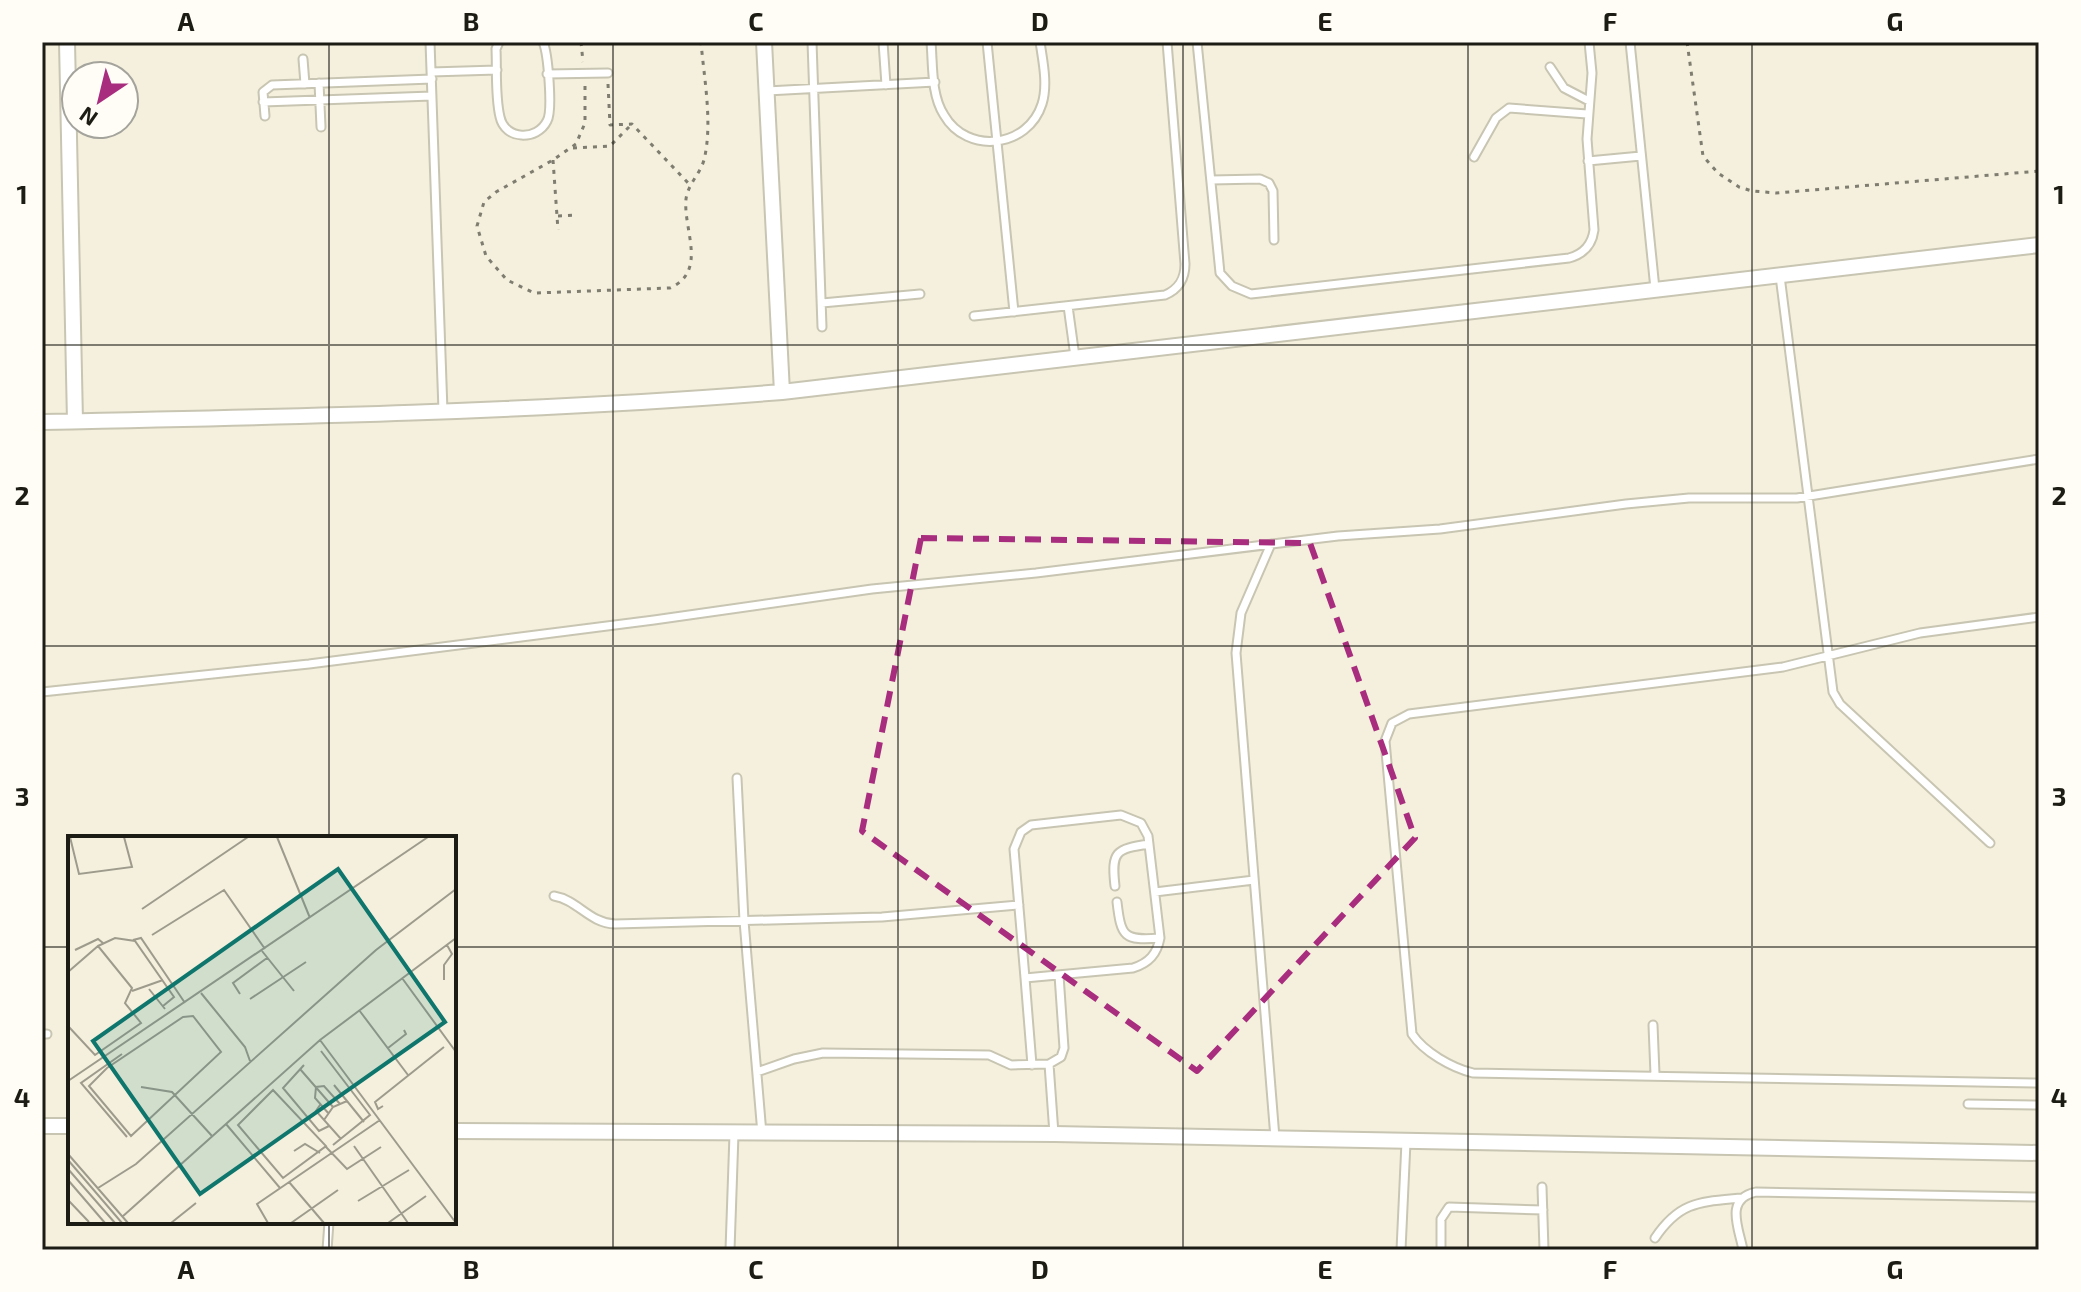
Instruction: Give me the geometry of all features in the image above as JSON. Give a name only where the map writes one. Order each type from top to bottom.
[{"type":"street","points":[[67,42],[75,421]]},
{"type":"street","points":[[764,42],[782,392]]},
{"type":"street","points":[[42,422],[443,411],[672,401],[782,392],[2039,245]]},
{"type":"street","points":[[42,1126],[68,1126]]},
{"type":"street","points":[[456,1131],[1054,1134],[2039,1153]]},
{"type":"lane","points":[[430,42],[443,411]]},
{"type":"lane","points":[[499,42],[496,49],[500,118],[510,132],[527,136],[542,129],[550,114],[543,42]]},
{"type":"lane","points":[[812,42],[822,327]]},
{"type":"lane","points":[[883,42],[886,85]]},
{"type":"lane","points":[[931,42],[935,82],[943,115],[953,127],[981,142],[1012,138],[1036,118],[1045,88],[1040,42]]},
{"type":"lane","points":[[987,42],[1014,312]]},
{"type":"lane","points":[[974,316],[1165,295],[1183,280],[1185,264],[1167,42]]},
{"type":"lane","points":[[1197,42],[1220,273],[1232,286],[1251,294],[1575,257],[1588,246],[1594,230],[1588,161],[1587,114],[1592,73],[1589,42]]},
{"type":"lane","points":[[1630,42],[1655,289]]},
{"type":"lane","points":[[303,59],[305,84]]},
{"type":"lane","points":[[1550,67],[1564,88],[1589,101]]},
{"type":"lane","points":[[265,116],[263,92],[268,86],[497,70]]},
{"type":"lane","points":[[547,74],[608,73]]},
{"type":"lane","points":[[765,91],[935,82]]},
{"type":"lane","points":[[319,83],[321,127]]},
{"type":"lane","points":[[263,102],[432,96]]},
{"type":"lane","points":[[1474,157],[1496,118],[1509,108],[1587,114]]},
{"type":"lane","points":[[1588,161],[1641,156]]},
{"type":"lane","points":[[1211,180],[1260,179],[1269,183],[1273,191],[1274,240]]},
{"type":"lane","points":[[1780,276],[1831,686],[1840,704],[1990,843]]},
{"type":"lane","points":[[822,303],[920,294]]},
{"type":"lane","points":[[1068,306],[1076,360]]},
{"type":"lane","points":[[42,692],[309,664],[825,595],[1338,536],[1440,529],[1657,500],[1775,500],[2039,459]]},
{"type":"lane","points":[[1271,544],[1247,596],[1237,633],[1236,653],[1275,1140]]},
{"type":"lane","points":[[2039,617],[1920,633],[1783,667],[1409,714],[1397,718],[1388,728],[1385,741],[1410,1028],[1414,1039],[1453,1066],[1473,1073],[2039,1083]]},
{"type":"lane","points":[[737,778],[744,921],[762,1134]]},
{"type":"lane","points":[[1025,978],[1140,966],[1156,951],[1160,938],[1149,844],[1146,829],[1129,816],[1031,825],[1021,832],[1015,843],[1019,905],[1032,1065]]},
{"type":"lane","points":[[1115,886],[1113,865],[1116,854],[1125,848],[1149,844]]},
{"type":"lane","points":[[1155,892],[1254,880]]},
{"type":"lane","points":[[554,896],[570,900],[590,917],[606,924],[882,917],[1019,905]]},
{"type":"lane","points":[[1117,902],[1120,925],[1127,936],[1139,940],[1160,938]]},
{"type":"lane","points":[[757,1072],[809,1056],[838,1052],[989,1055],[1007,1064],[1049,1064],[1061,1057],[1064,1048],[1059,975]]},
{"type":"lane","points":[[1653,1025],[1655,1074]]},
{"type":"lane","points":[[1049,1064],[1054,1134]]},
{"type":"lane","points":[[1968,1104],[2039,1105]]},
{"type":"lane","points":[[730,1250],[734,1134]]},
{"type":"lane","points":[[1401,1250],[1406,1142]]},
{"type":"lane","points":[[1542,1187],[1544,1250]]},
{"type":"lane","points":[[1655,1238],[1685,1206],[1742,1198],[1756,1192],[2039,1197]]},
{"type":"lane","points":[[1742,1198],[1735,1211],[1735,1219],[1743,1250]]},
{"type":"lane","points":[[1441,1250],[1441,1219],[1449,1207],[1543,1210]]},
{"type":"lane","points":[[327,1250],[329,1224]]},
{"type":"path","points":[[581,42],[585,123],[579,140],[553,160],[489,196],[478,218],[479,234],[491,265],[507,280],[534,293],[660,290],[677,286],[687,276],[692,263],[686,203],[702,166],[705,150],[706,108],[701,42]]},
{"type":"path","points":[[1687,42],[1703,156],[1718,173],[1739,187],[1776,193],[2039,171]]},
{"type":"path","points":[[608,73],[610,125],[632,124],[691,186]]},
{"type":"path","points":[[572,148],[610,146],[632,124]]},
{"type":"path","points":[[553,160],[558,230]]},
{"type":"path","points":[[558,216],[578,215]]},
{"type":"highlighted area","points":[[921,538],[1310,543],[1415,838],[1197,1071],[862,831]]}]
